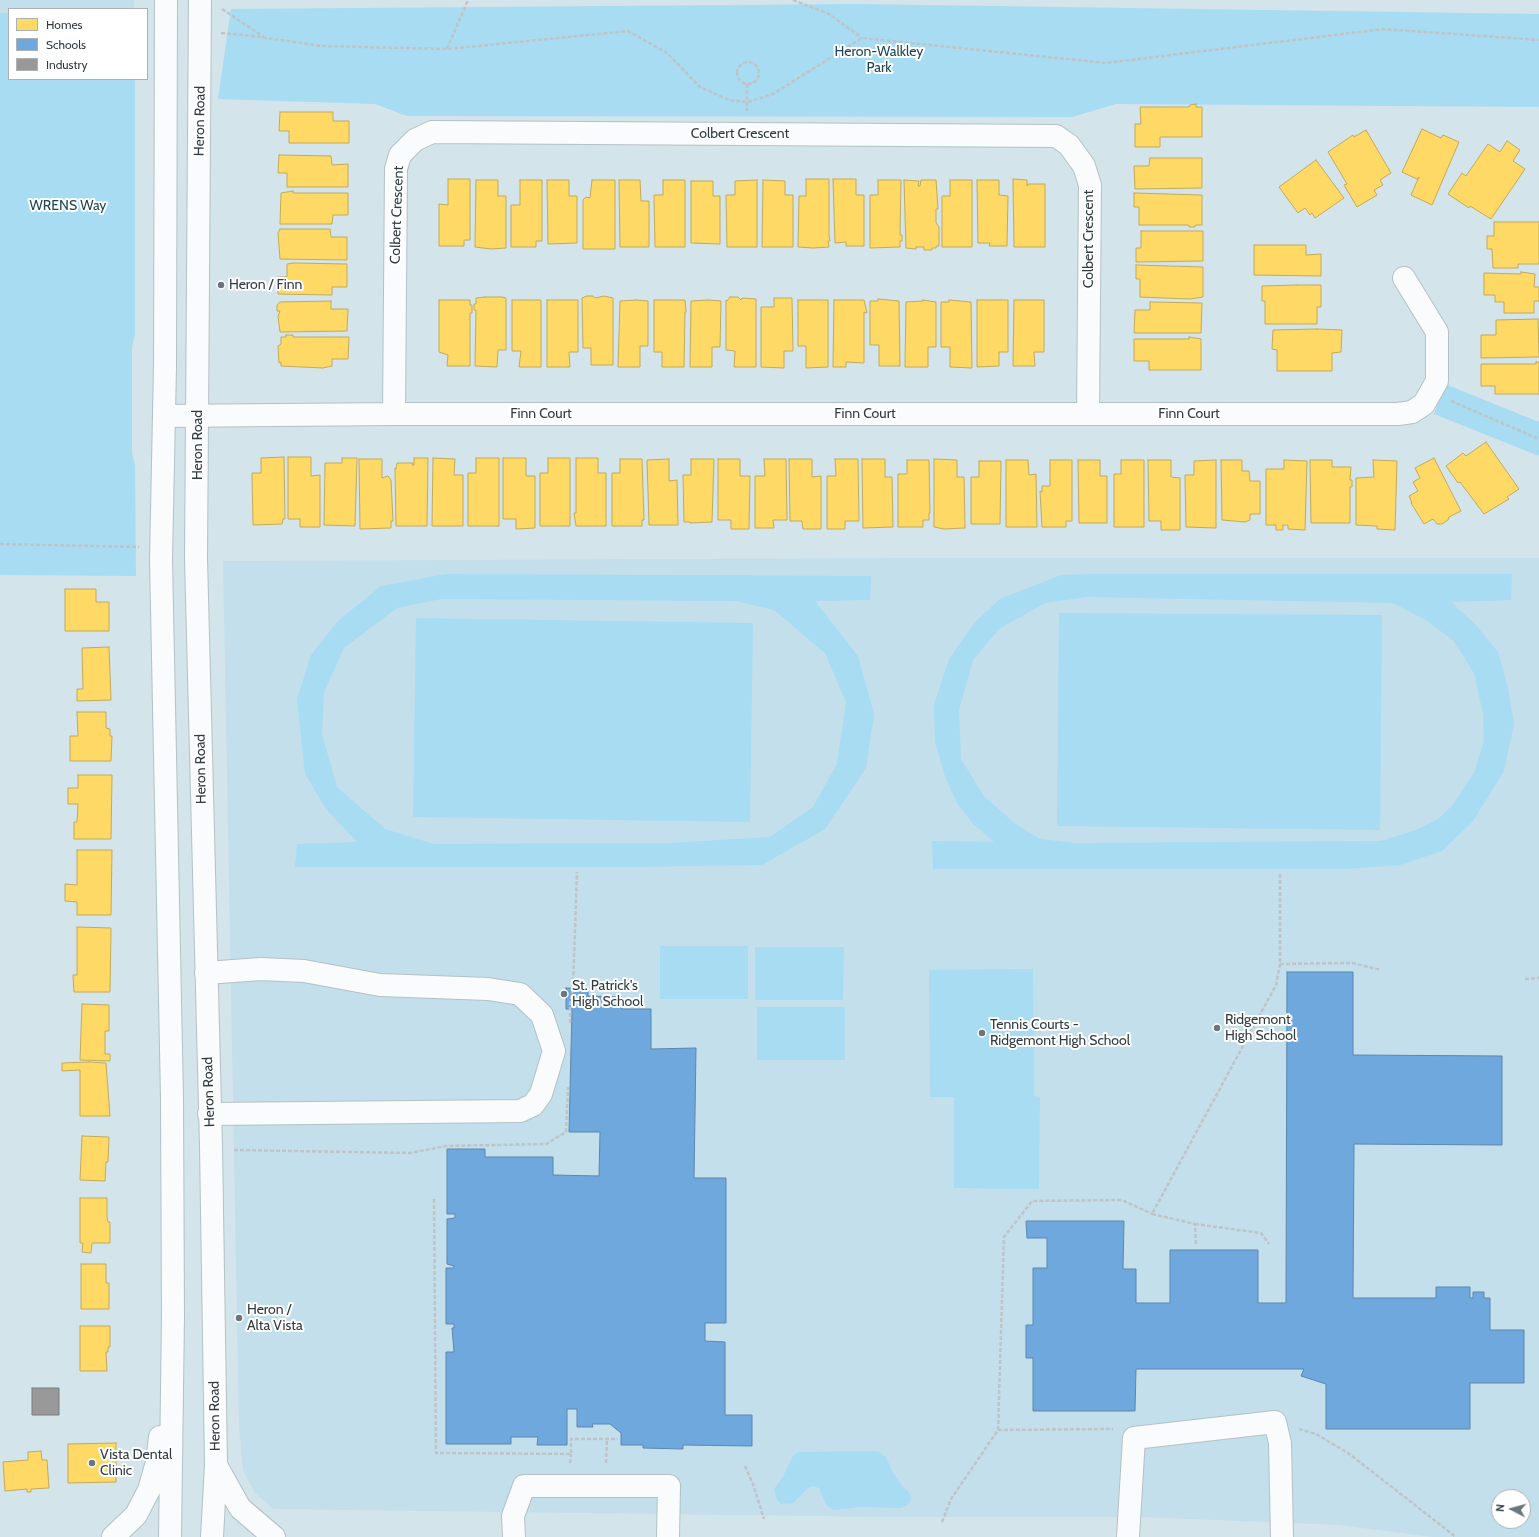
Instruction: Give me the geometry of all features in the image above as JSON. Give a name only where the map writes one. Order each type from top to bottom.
[{"type":"main road","points":[[166,0],[162,547],[172,1098],[173,1316],[170,1537]]},
{"type":"main road","name":"Heron Road","points":[[210,4],[198,415],[196,558],[216,1465],[212,1537]]},
{"type":"main road","name":"Colbert Crescent","points":[[394,414],[396,169],[400,155],[415,140],[432,132],[1056,136],[1069,145],[1084,166],[1090,185],[1088,414]]},
{"type":"main road","name":"Finn Court","points":[[164,416],[394,414],[1398,414],[1412,412],[1424,404],[1437,381],[1437,332],[1404,278]]},
{"type":"main road","points":[[206,973],[261,969],[297,971],[380,985],[488,989],[520,994],[542,1015],[554,1051],[541,1094],[533,1105],[520,1111],[209,1114]]},
{"type":"main road","points":[[113,1537],[136,1515],[149,1490],[157,1462],[173,1316]]},
{"type":"main road","points":[[1128,1537],[1134,1438],[1275,1422],[1280,1443],[1282,1537]]},
{"type":"main road","points":[[216,1465],[240,1508],[274,1537]]},
{"type":"main road","points":[[514,1537],[513,1516],[524,1486],[669,1486],[668,1537]]},
{"type":"path","points":[[447,49],[468,0]]},
{"type":"path","points":[[793,0],[829,14],[862,38],[1106,63],[1383,29],[1539,40]]},
{"type":"path","points":[[210,4],[265,38]]},
{"type":"path","points":[[216,33],[322,46],[447,49],[628,31],[667,53],[700,88],[729,100],[748,102],[773,94],[862,38]]},
{"type":"path","points":[[749,61],[755,63],[760,74],[757,80],[753,83],[747,84],[741,82],[737,78],[736,72],[738,66],[743,62],[749,61]]},
{"type":"path","points":[[746,134],[748,102],[747,84]]},
{"type":"path","points":[[1432,392],[1539,439]]},
{"type":"path","points":[[0,544],[162,547]]},
{"type":"path","points":[[570,1024],[577,872]]},
{"type":"path","points":[[1152,1214],[1276,985],[1280,964],[1280,873]]},
{"type":"path","points":[[1280,964],[1352,963],[1381,970]]},
{"type":"path","points":[[1525,979],[1539,978]]},
{"type":"path","points":[[434,1199],[436,1453],[571,1454]]},
{"type":"path","points":[[942,1522],[950,1499],[998,1430],[1004,1237],[1032,1201],[1122,1200],[1152,1214],[1195,1224],[1261,1232],[1269,1244]]},
{"type":"path","points":[[1195,1224],[1196,1244]]},
{"type":"path","points":[[1275,1422],[1316,1434],[1348,1453],[1456,1537]]},
{"type":"path","points":[[998,1430],[1114,1429],[1134,1438]]},
{"type":"path","points":[[570,1467],[571,1439],[618,1439]]},
{"type":"path","points":[[745,1466],[753,1484],[764,1519]]},
{"type":"shaded area","points":[[0,0],[134,0],[134,8],[8,8],[8,14],[0,13]]},
{"type":"shaded area","points":[[902,558],[1539,558],[1539,1537],[1432,1537],[1339,1525],[1141,1517],[889,1517],[273,1509],[255,1493],[243,1470],[239,1427],[223,561]]},
{"type":"green space","name":"Heron-Walkley Park","points":[[858,4],[1539,14],[1539,107],[1116,104],[1072,117],[407,116],[375,104],[218,99],[231,9]]},
{"type":"green space","name":"WRENS Way","points":[[0,13],[8,13],[8,80],[135,80],[135,334],[132,348],[132,453],[135,465],[136,576],[0,575]]},
{"type":"green space","points":[[1445,384],[1539,422],[1539,456],[1434,414]]},
{"type":"green space","points":[[446,574],[871,576],[870,600],[815,601],[858,656],[874,714],[866,768],[825,829],[762,865],[634,867],[295,867],[297,844],[357,842],[327,810],[305,774],[297,699],[311,655],[338,621],[381,586]],"holes":[[[441,599],[736,601],[774,610],[825,653],[846,702],[837,764],[813,807],[770,837],[669,843],[434,844],[385,829],[337,787],[322,734],[324,692],[344,648],[397,608]]]},
{"type":"green space","points":[[1512,574],[1511,600],[1451,602],[1475,624],[1498,652],[1508,688],[1514,724],[1504,771],[1473,821],[1442,851],[1400,865],[1345,869],[933,869],[932,841],[994,842],[973,824],[957,803],[945,776],[935,742],[934,705],[949,659],[976,621],[1000,599],[1061,575]],"holes":[[[1088,597],[1393,603],[1424,619],[1453,640],[1474,673],[1483,714],[1484,741],[1474,773],[1452,806],[1438,819],[1416,830],[1381,841],[1076,843],[1040,839],[1014,823],[984,796],[961,759],[959,710],[973,660],[999,629],[1045,603]]]},
{"type":"green space","points":[[1059,613],[1382,615],[1380,830],[1057,826]]},
{"type":"green space","points":[[416,618],[753,623],[750,822],[413,817]]},
{"type":"green space","points":[[660,946],[748,946],[748,999],[660,999]]},
{"type":"green space","points":[[755,947],[844,947],[843,1000],[755,1000]]},
{"type":"green space","name":"Tennis Courts - Ridgemont High School","points":[[1033,969],[1034,1096],[1040,1097],[1039,1189],[954,1188],[954,1097],[930,1097],[929,970]]},
{"type":"green space","points":[[757,1007],[845,1007],[845,1060],[757,1060]]},
{"type":"green space","points":[[878,1451],[886,1457],[892,1471],[902,1486],[909,1492],[911,1498],[910,1503],[901,1508],[860,1507],[834,1510],[826,1504],[819,1488],[813,1486],[808,1488],[793,1503],[781,1504],[777,1500],[774,1489],[783,1477],[793,1456],[798,1452]]},
{"type":"building: Homes","points":[[1196,104],[1196,107],[1202,107],[1202,137],[1160,137],[1160,147],[1135,147],[1135,124],[1141,124],[1140,107],[1189,107],[1190,105]]},
{"type":"building: Homes","points":[[280,112],[333,112],[333,121],[349,121],[349,143],[289,143],[289,131],[279,131]]},
{"type":"building: Homes","points":[[1422,129],[1441,138],[1443,135],[1459,142],[1432,205],[1411,195],[1419,177],[1417,179],[1402,172]]},
{"type":"building: Homes","points":[[1366,130],[1391,173],[1380,180],[1383,185],[1374,190],[1377,195],[1357,207],[1344,185],[1347,184],[1328,152],[1353,135],[1354,137]]},
{"type":"building: Homes","points":[[1507,141],[1520,150],[1513,161],[1525,169],[1491,219],[1470,206],[1469,208],[1448,194],[1462,173],[1466,176],[1488,144],[1500,152]]},
{"type":"building: Homes","points":[[279,155],[331,156],[332,165],[348,164],[348,187],[287,187],[287,173],[278,173]]},
{"type":"building: Homes","points":[[1150,158],[1202,158],[1202,188],[1135,189],[1134,166],[1149,166]]},
{"type":"building: Homes","points":[[1316,160],[1344,198],[1315,218],[1312,213],[1310,215],[1305,208],[1298,213],[1279,187]]},
{"type":"building: Homes","points":[[448,179],[470,179],[470,240],[464,240],[464,246],[439,246],[439,204],[448,205]]},
{"type":"building: Homes","points":[[806,179],[829,179],[829,247],[798,247],[799,196],[806,196]]},
{"type":"building: Homes","points":[[833,179],[856,179],[856,195],[864,195],[864,246],[846,246],[846,242],[835,243]]},
{"type":"building: Homes","points":[[1013,179],[1027,180],[1027,186],[1028,184],[1045,184],[1045,247],[1014,247]]},
{"type":"building: Homes","points":[[476,180],[498,180],[498,196],[506,196],[506,248],[491,249],[475,247]]},
{"type":"building: Homes","points":[[520,180],[542,180],[542,241],[536,241],[536,247],[511,247],[511,205],[520,205]]},
{"type":"building: Homes","points":[[547,180],[569,180],[569,196],[577,196],[577,243],[548,244]]},
{"type":"building: Homes","points":[[592,180],[615,180],[615,249],[583,249],[583,200],[586,197],[590,198]]},
{"type":"building: Homes","points":[[619,180],[640,180],[641,201],[649,201],[649,247],[620,247]]},
{"type":"building: Homes","points":[[663,180],[685,180],[685,247],[655,247],[654,195],[663,195]]},
{"type":"building: Homes","points":[[757,180],[757,247],[727,247],[726,195],[735,195],[735,181]]},
{"type":"building: Homes","points":[[763,180],[785,181],[785,195],[793,195],[793,247],[762,247]]},
{"type":"building: Homes","points":[[878,180],[901,180],[900,235],[902,235],[902,241],[900,241],[900,247],[870,248],[870,195],[878,195]]},
{"type":"building: Homes","points":[[904,180],[919,181],[918,186],[920,186],[921,180],[936,180],[938,209],[936,209],[936,223],[939,227],[939,246],[932,248],[932,250],[924,250],[924,247],[916,247],[916,249],[906,248]]},
{"type":"building: Homes","points":[[950,180],[972,180],[972,247],[942,247],[942,196],[950,196]]},
{"type":"building: Homes","points":[[977,180],[999,180],[999,195],[1008,196],[1007,246],[989,246],[990,243],[978,243]]},
{"type":"building: Homes","points":[[691,181],[713,181],[713,196],[720,196],[720,244],[691,243]]},
{"type":"building: Homes","points":[[293,191],[293,193],[348,193],[348,215],[333,215],[332,224],[280,224],[281,193]]},
{"type":"building: Homes","points":[[1134,193],[1202,195],[1202,225],[1189,227],[1189,225],[1139,225],[1139,207],[1134,207]]},
{"type":"building: Homes","points":[[1494,222],[1539,222],[1539,264],[1518,264],[1518,268],[1493,268],[1492,249],[1487,249],[1487,236],[1494,236]]},
{"type":"building: Homes","points":[[280,229],[330,229],[331,237],[347,237],[347,260],[280,259],[278,233]]},
{"type":"building: Homes","points":[[1141,231],[1203,231],[1203,261],[1136,262],[1136,248],[1141,248]]},
{"type":"building: Homes","points":[[1254,245],[1306,245],[1306,255],[1321,254],[1321,276],[1254,275]]},
{"type":"building: Homes","points":[[287,264],[347,264],[347,287],[332,287],[332,295],[278,294],[278,277],[287,277]]},
{"type":"building: Homes","points":[[1136,265],[1203,267],[1203,297],[1190,299],[1140,297],[1140,279],[1136,279]]},
{"type":"building: Homes","points":[[1521,272],[1535,274],[1534,287],[1539,287],[1539,301],[1534,301],[1534,313],[1504,313],[1504,302],[1495,302],[1495,295],[1484,295],[1484,273],[1521,274]]},
{"type":"building: Homes","points":[[1321,285],[1321,307],[1317,307],[1317,324],[1265,324],[1265,301],[1262,301],[1262,286]]},
{"type":"building: Homes","points":[[593,296],[595,298],[604,296],[613,298],[613,365],[591,365],[591,348],[583,348],[582,298]]},
{"type":"building: Homes","points":[[730,297],[738,297],[741,300],[742,298],[756,299],[756,367],[734,367],[735,351],[726,350],[726,300],[727,301]]},
{"type":"building: Homes","points":[[476,298],[506,298],[506,350],[498,350],[497,367],[475,366],[476,310],[474,310],[474,304],[476,304]]},
{"type":"building: Homes","points":[[774,298],[792,298],[793,351],[784,351],[784,368],[761,367],[761,307],[774,307]]},
{"type":"building: Homes","points":[[878,299],[899,301],[900,366],[879,366],[879,345],[870,345],[870,301],[878,301]]},
{"type":"building: Homes","points":[[439,300],[470,300],[470,305],[472,305],[472,313],[470,313],[470,366],[447,366],[448,355],[439,352]]},
{"type":"building: Homes","points":[[512,300],[541,300],[541,367],[519,367],[521,351],[512,351]]},
{"type":"building: Homes","points":[[547,300],[578,300],[578,352],[569,352],[570,367],[547,367]]},
{"type":"building: Homes","points":[[654,300],[685,300],[684,367],[662,367],[662,352],[654,352]]},
{"type":"building: Homes","points":[[798,300],[828,300],[828,367],[806,368],[806,346],[798,346]]},
{"type":"building: Homes","points":[[834,300],[864,300],[867,313],[864,312],[864,363],[846,362],[846,367],[833,367]]},
{"type":"building: Homes","points":[[923,300],[936,302],[936,347],[928,347],[928,367],[905,367],[906,302]]},
{"type":"building: Homes","points":[[949,300],[971,302],[972,368],[950,367],[950,347],[941,347],[941,302],[949,302]]},
{"type":"building: Homes","points":[[977,300],[1008,300],[1008,352],[999,352],[999,366],[977,367]]},
{"type":"building: Homes","points":[[1014,300],[1044,300],[1044,352],[1034,352],[1035,366],[1013,366]]},
{"type":"building: Homes","points":[[331,301],[331,309],[348,309],[347,331],[280,332],[278,316],[280,311],[277,311],[277,305],[280,302]]},
{"type":"building: Homes","points":[[620,301],[648,301],[648,346],[640,346],[640,367],[618,367]]},
{"type":"building: Homes","points":[[691,301],[721,301],[720,347],[712,347],[712,367],[690,367]]},
{"type":"building: Homes","points":[[1150,302],[1202,303],[1201,333],[1134,333],[1135,310],[1150,310]]},
{"type":"building: Homes","points":[[1538,319],[1539,357],[1481,358],[1481,335],[1496,335],[1496,320]]},
{"type":"building: Homes","points":[[1273,330],[1342,330],[1341,352],[1332,353],[1332,371],[1277,371],[1277,350],[1272,349]]},
{"type":"building: Homes","points":[[286,335],[293,335],[293,337],[349,337],[348,359],[332,359],[332,366],[323,368],[281,366],[281,362],[279,363],[278,346],[281,344],[281,337],[286,337]]},
{"type":"building: Homes","points":[[1189,337],[1201,339],[1201,370],[1149,370],[1149,361],[1134,361],[1134,339],[1189,339]]},
{"type":"building: Homes","points":[[1536,362],[1539,362],[1539,394],[1495,394],[1495,386],[1481,386],[1481,364],[1536,364]]},
{"type":"building: Homes","points":[[1486,442],[1519,489],[1507,497],[1509,499],[1484,514],[1446,466],[1463,453],[1466,456]]},
{"type":"building: Homes","points":[[284,457],[285,519],[283,519],[282,524],[253,525],[252,473],[261,473],[261,458]]},
{"type":"building: Homes","points":[[288,457],[311,457],[311,476],[320,475],[320,527],[300,527],[300,519],[288,519]]},
{"type":"building: Homes","points":[[342,458],[357,458],[355,526],[324,525],[325,463],[342,463]]},
{"type":"building: Homes","points":[[414,458],[428,458],[427,526],[396,526],[395,468],[396,469],[397,463],[413,463],[412,465],[414,465]]},
{"type":"building: Homes","points":[[433,458],[455,459],[454,475],[463,475],[463,526],[432,526]]},
{"type":"building: Homes","points":[[476,458],[499,458],[499,526],[468,526],[468,473],[476,473]]},
{"type":"building: Homes","points":[[503,458],[526,458],[526,476],[535,476],[535,528],[516,529],[516,519],[503,519]]},
{"type":"building: Homes","points":[[548,458],[570,458],[570,526],[540,526],[540,473],[548,473]]},
{"type":"building: Homes","points":[[576,458],[598,458],[598,473],[606,473],[606,526],[576,526],[574,513],[576,513]]},
{"type":"building: Homes","points":[[1434,458],[1461,511],[1449,517],[1448,520],[1442,524],[1437,524],[1433,519],[1424,524],[1411,503],[1409,496],[1418,491],[1413,482],[1420,478],[1415,468]]},
{"type":"building: Homes","points":[[359,459],[382,459],[382,478],[388,476],[391,480],[393,521],[391,521],[391,528],[360,529]]},
{"type":"building: Homes","points":[[620,459],[642,459],[644,520],[642,520],[642,526],[612,526],[612,473],[620,473]]},
{"type":"building: Homes","points":[[669,459],[669,481],[677,480],[678,525],[649,525],[647,460]]},
{"type":"building: Homes","points":[[691,459],[714,459],[712,522],[684,522],[683,475],[691,475]]},
{"type":"building: Homes","points":[[718,459],[740,459],[740,476],[750,476],[749,529],[731,529],[731,520],[718,520]]},
{"type":"building: Homes","points":[[764,459],[786,459],[787,520],[773,520],[774,528],[755,528],[755,476],[765,476]]},
{"type":"building: Homes","points":[[789,459],[812,459],[812,477],[821,476],[821,529],[803,529],[802,521],[790,521]]},
{"type":"building: Homes","points":[[835,459],[858,459],[859,521],[845,521],[845,529],[827,529],[827,476],[836,476]]},
{"type":"building: Homes","points":[[862,459],[885,459],[885,477],[892,477],[893,527],[863,528]]},
{"type":"building: Homes","points":[[934,459],[957,460],[957,477],[964,477],[965,528],[944,529],[934,527]]},
{"type":"building: Homes","points":[[907,460],[929,460],[930,513],[929,520],[923,520],[923,527],[898,527],[898,474],[907,474]]},
{"type":"building: Homes","points":[[1006,460],[1028,460],[1029,475],[1036,474],[1037,527],[1006,527]]},
{"type":"building: Homes","points":[[1050,460],[1072,460],[1072,521],[1066,521],[1066,527],[1042,527],[1040,491],[1042,492],[1042,486],[1050,486]]},
{"type":"building: Homes","points":[[1078,460],[1100,460],[1100,476],[1107,476],[1107,523],[1079,523]]},
{"type":"building: Homes","points":[[1121,460],[1144,460],[1144,527],[1114,527],[1114,474],[1121,474]]},
{"type":"building: Homes","points":[[1148,460],[1171,460],[1171,477],[1180,478],[1180,530],[1161,530],[1161,521],[1149,521]]},
{"type":"building: Homes","points":[[1216,460],[1216,528],[1186,527],[1185,475],[1194,475],[1194,461]]},
{"type":"building: Homes","points":[[1221,460],[1242,460],[1242,471],[1249,471],[1250,481],[1260,481],[1260,514],[1250,514],[1250,520],[1245,522],[1222,520]]},
{"type":"building: Homes","points":[[1284,460],[1307,461],[1305,530],[1288,529],[1288,525],[1283,525],[1283,530],[1276,530],[1276,525],[1266,525],[1266,469],[1284,469]]},
{"type":"building: Homes","points":[[1310,460],[1332,460],[1332,467],[1351,467],[1350,480],[1352,480],[1352,487],[1350,487],[1350,523],[1311,523]]},
{"type":"building: Homes","points":[[1373,460],[1397,461],[1395,530],[1377,529],[1377,526],[1356,525],[1356,478],[1374,477]]},
{"type":"building: Homes","points":[[979,461],[1001,461],[1000,524],[971,524],[971,477],[979,477]]},
{"type":"building: Homes","points":[[65,589],[96,589],[96,602],[109,602],[109,631],[65,631]]},
{"type":"building: Homes","points":[[109,647],[111,700],[77,701],[77,689],[83,689],[82,648]]},
{"type":"building: Homes","points":[[77,712],[106,712],[106,728],[110,729],[110,736],[112,736],[111,761],[70,761],[70,736],[78,736]]},
{"type":"building: Homes","points":[[78,775],[112,775],[111,839],[74,839],[74,822],[77,822],[78,804],[68,804],[68,788],[78,788]]},
{"type":"building: Homes","points":[[77,850],[112,850],[111,915],[77,915],[77,902],[65,901],[65,884],[77,885]]},
{"type":"building: Homes","points":[[77,927],[111,928],[110,992],[74,992],[73,975],[77,975]]},
{"type":"building: Homes","points":[[82,1004],[109,1005],[109,1031],[105,1031],[105,1054],[110,1054],[110,1061],[80,1060]]},
{"type":"building: Homes","points":[[62,1063],[106,1063],[110,1116],[80,1116],[80,1070],[62,1071]]},
{"type":"building: Homes","points":[[82,1136],[109,1137],[108,1162],[106,1162],[105,1181],[80,1180]]},
{"type":"building: Homes","points":[[80,1198],[107,1198],[107,1217],[108,1222],[110,1222],[110,1243],[92,1243],[91,1253],[82,1252],[83,1243],[80,1243]]},
{"type":"building: Homes","points":[[81,1264],[106,1264],[106,1283],[109,1283],[109,1309],[81,1309]]},
{"type":"building: Homes","points":[[80,1326],[110,1326],[110,1347],[108,1347],[108,1352],[106,1352],[107,1371],[80,1371]]},
{"type":"building: Homes","name":"Vista Dental Clinic","points":[[116,1443],[116,1482],[68,1483],[68,1444]]},
{"type":"building: Homes","points":[[41,1451],[42,1460],[47,1460],[49,1488],[31,1489],[31,1492],[27,1492],[27,1489],[5,1491],[3,1462],[28,1460],[28,1452]]},
{"type":"building: Schools","points":[[1287,972],[1353,972],[1353,1055],[1502,1056],[1502,1145],[1354,1144],[1353,1298],[1436,1298],[1436,1287],[1470,1287],[1470,1298],[1473,1298],[1473,1292],[1484,1292],[1484,1298],[1490,1298],[1490,1330],[1524,1330],[1524,1383],[1470,1383],[1470,1429],[1326,1429],[1326,1384],[1301,1376],[1304,1369],[1136,1369],[1135,1411],[1033,1411],[1033,1358],[1026,1358],[1026,1325],[1033,1325],[1033,1268],[1047,1268],[1047,1238],[1027,1238],[1026,1221],[1124,1221],[1123,1269],[1136,1269],[1136,1303],[1170,1303],[1170,1250],[1258,1250],[1258,1303],[1286,1303]]},
{"type":"building: Schools","points":[[566,988],[588,989],[588,996],[622,997],[622,1009],[651,1009],[651,1049],[696,1048],[694,1178],[726,1178],[726,1323],[705,1323],[705,1341],[725,1342],[725,1415],[752,1415],[752,1446],[683,1445],[683,1449],[643,1448],[643,1445],[621,1445],[621,1433],[610,1424],[592,1424],[593,1427],[577,1427],[577,1409],[567,1409],[567,1445],[537,1445],[538,1437],[511,1437],[511,1444],[446,1444],[446,1352],[454,1352],[452,1328],[454,1328],[454,1324],[446,1324],[446,1268],[453,1268],[454,1266],[447,1264],[447,1219],[455,1218],[455,1214],[447,1214],[447,1149],[485,1149],[485,1157],[553,1157],[553,1175],[599,1176],[600,1132],[569,1132],[572,1009],[566,1009]]},
{"type":"building: Industry","points":[[32,1388],[59,1388],[59,1415],[32,1415]]},
{"type":"place","name":"Heron / Finn","points":[[221,285]]},
{"type":"place","name":"St. Patrick's High School","points":[[564,994]]},
{"type":"place","name":"Ridgemont High School","points":[[1217,1028]]},
{"type":"place","name":"Tennis Courts - Ridgemont High School","points":[[982,1033]]},
{"type":"place","name":"Heron / Alta Vista","points":[[239,1318]]},
{"type":"place","name":"Vista Dental Clinic","points":[[92,1463]]}]
